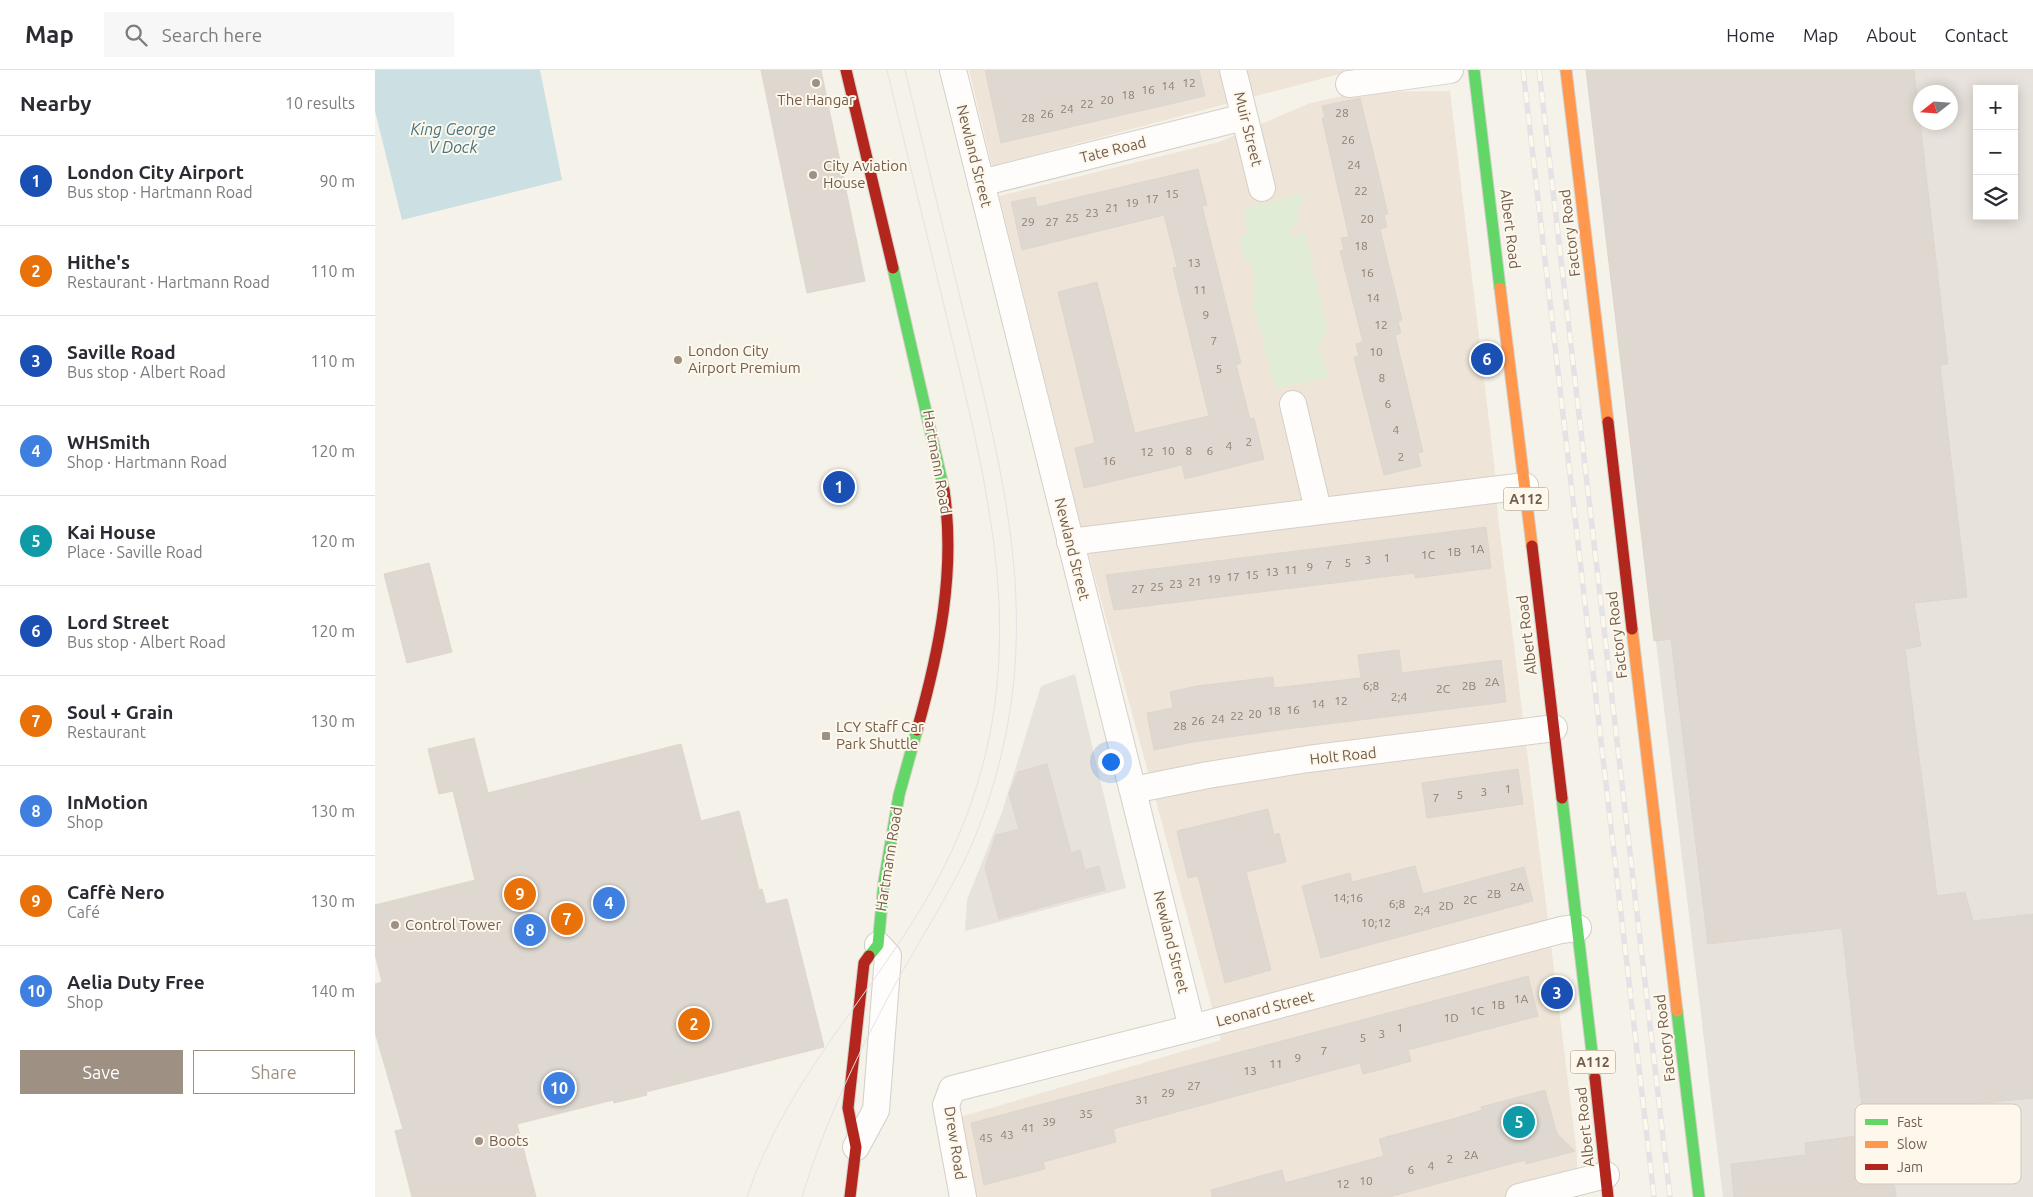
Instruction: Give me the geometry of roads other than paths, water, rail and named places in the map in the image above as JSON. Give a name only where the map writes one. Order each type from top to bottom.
[{"type":"street","name":"Hartmann Road","points":[[846,70],[941,470],[947,512],[948,559],[942,628],[930,685],[899,795],[884,882],[878,945],[888,956],[875,1110],[856,1147],[850,1197]]},
{"type":"street","name":"Newland Street","points":[[953,70],[1192,1028]]},
{"type":"street","name":"Muir Street","points":[[1233,70],[1262,188]]},
{"type":"street","points":[[1349,84],[1449,70]]},
{"type":"street","name":"Albert Road","points":[[1475,70],[1578,928],[1607,1186]]},
{"type":"street","name":"Factory Road","points":[[1566,70],[1699,1197]]},
{"type":"street","name":"Tate Road","points":[[981,183],[1245,117]]},
{"type":"street","points":[[1293,404],[1319,510]]},
{"type":"street","points":[[1070,542],[1525,486]]},
{"type":"street","name":"Holt Road","points":[[1133,790],[1208,775],[1308,759],[1554,728]]},
{"type":"street","name":"Leonard Street","points":[[952,1089],[1192,1028],[1561,930],[1578,928]]},
{"type":"street","name":"Drew Road","points":[[952,1089],[946,1106],[963,1197]]},
{"type":"street","points":[[1519,1197],[1607,1186]]},
{"type":"water","name":"King George V Dock","points":[[375,70],[540,70],[562,180],[402,220],[375,111]]},
{"type":"tram line","points":[[747,1197],[764,1152],[786,1110],[838,1030],[893,952],[919,912],[942,871],[971,803],[990,736],[998,670],[999,604],[993,539],[968,405],[887,70]]},
{"type":"tram line","points":[[802,1197],[833,1111],[858,1056],[901,974],[953,884],[971,846],[1000,762],[1012,700],[1016,639],[1015,578],[1008,518],[984,394],[905,70]]},
{"type":"railway","points":[[1523,70],[1654,1197]]},
{"type":"railway","points":[[1539,70],[1670,1197]]},
{"type":"place","name":"The Hangar","points":[[816,83]]},
{"type":"place","name":"City Aviation House","points":[[813,175]]},
{"type":"place","name":"Lord Street","points":[[1487,359]]},
{"type":"place","name":"London City Airport Premium","points":[[678,360]]},
{"type":"place","name":"London City Airport","points":[[839,487]]},
{"type":"place","name":"LCY Staff Car Park Shuttle","points":[[826,736]]},
{"type":"place","name":"Caffè Nero","points":[[520,894]]},
{"type":"place","name":"WHSmith","points":[[609,903]]},
{"type":"place","name":"Soul + Grain","points":[[567,919]]},
{"type":"place","name":"Control Tower","points":[[395,925]]},
{"type":"place","name":"InMotion","points":[[530,930]]},
{"type":"place","name":"Saville Road","points":[[1557,993]]},
{"type":"place","name":"Hithe's","points":[[694,1024]]},
{"type":"place","name":"Aelia Duty Free","points":[[559,1088]]},
{"type":"place","name":"Kai House","points":[[1519,1122]]},
{"type":"place","name":"Boots","points":[[479,1141]]}]
